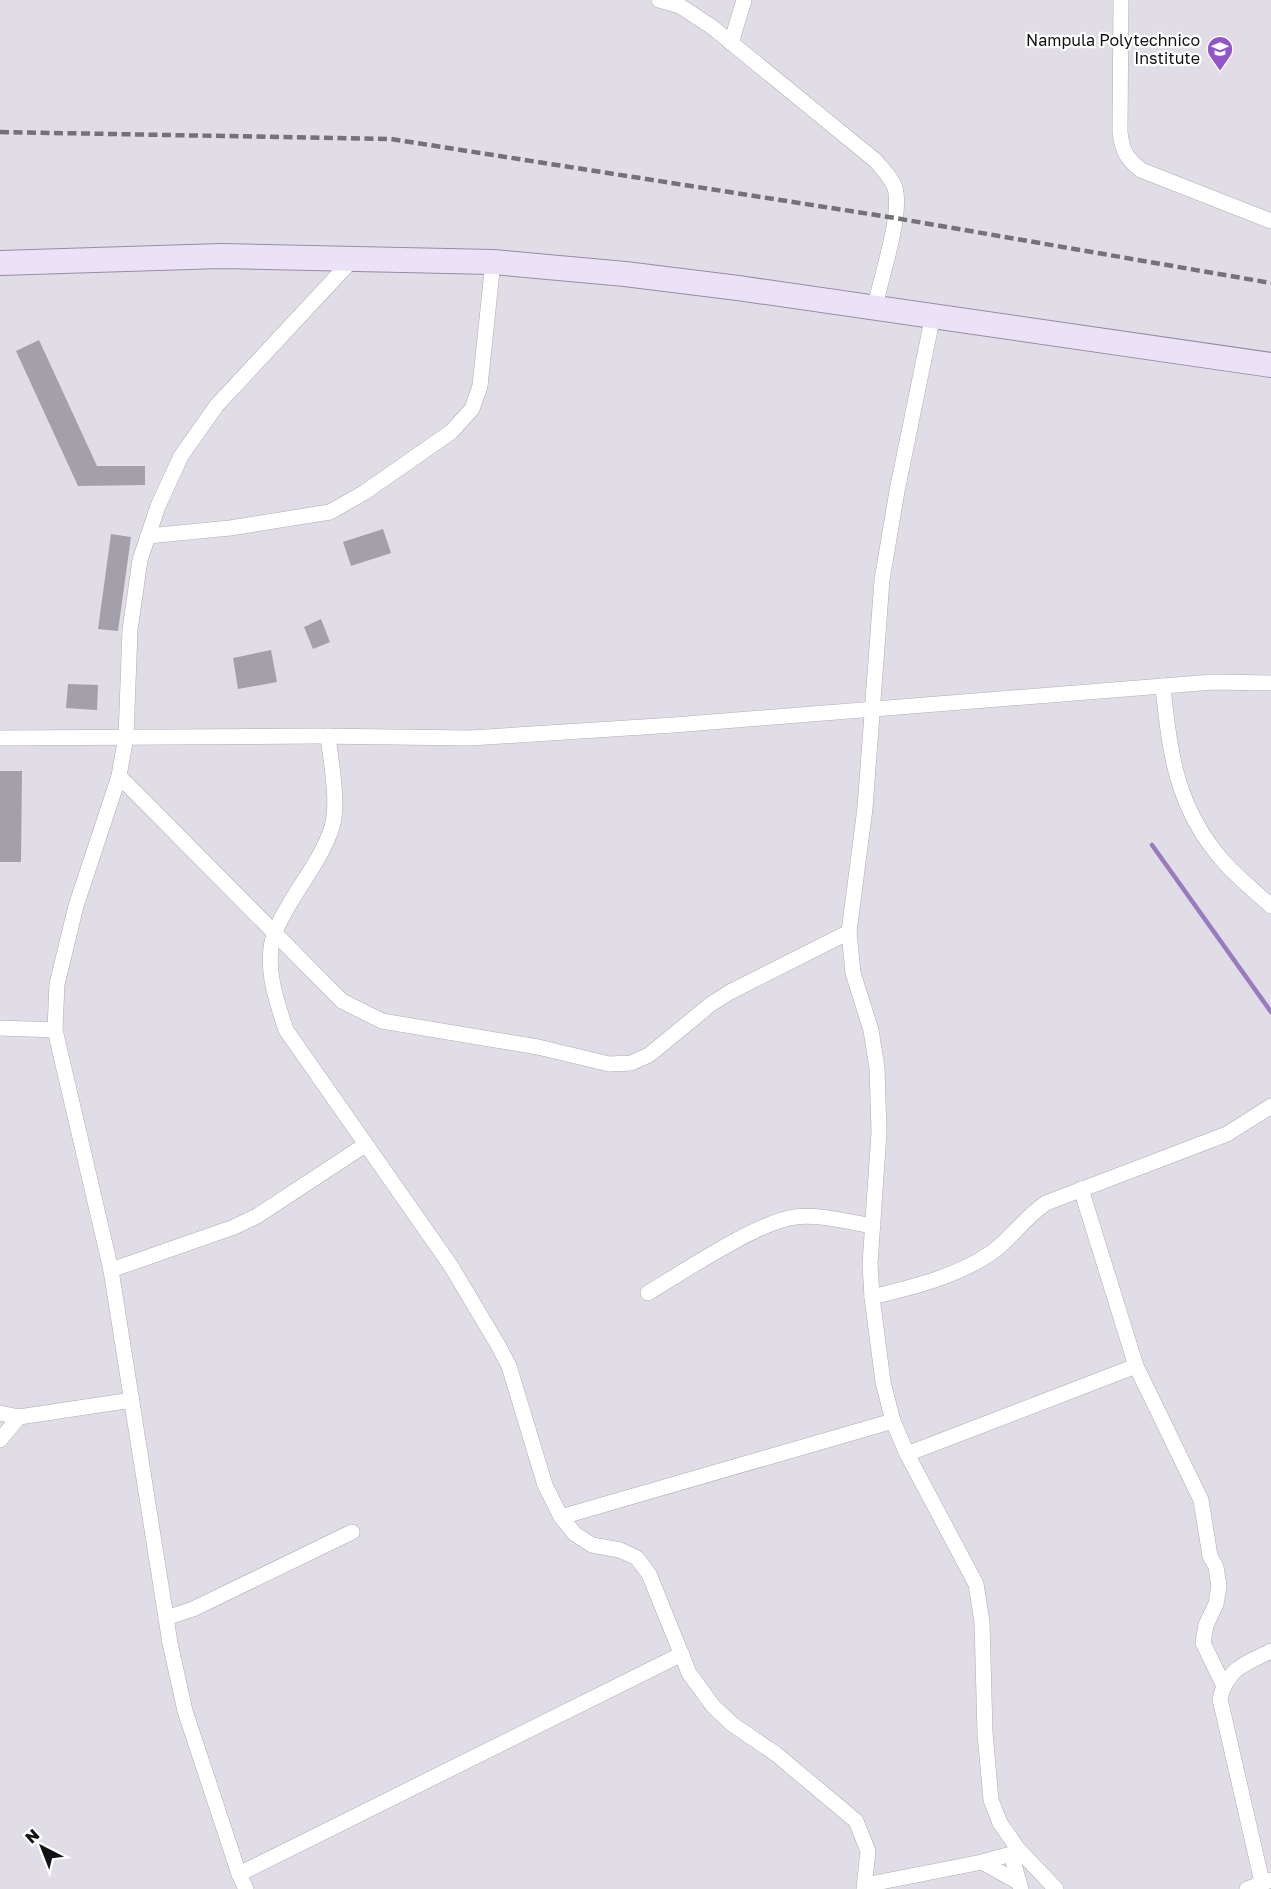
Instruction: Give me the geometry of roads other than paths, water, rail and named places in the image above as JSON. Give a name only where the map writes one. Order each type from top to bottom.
[{"type":"main road","points":[[0,263],[221,256],[493,262],[625,274],[933,315],[1271,365]]},
{"type":"street","points":[[660,0],[680,6],[731,43],[876,161],[890,178],[896,191],[895,218],[875,308]]},
{"type":"street","points":[[731,43],[744,0]]},
{"type":"street","points":[[1121,0],[1120,132],[1121,147],[1128,160],[1141,171],[1271,221]]},
{"type":"street","points":[[246,1889],[238,1874],[186,1711],[166,1618],[111,1269],[55,1030],[61,960],[119,776],[126,737],[130,630],[140,560],[158,506],[181,456],[217,405],[352,260]]},
{"type":"street","points":[[148,536],[230,528],[330,512],[365,492],[451,432],[472,409],[480,386],[493,262]]},
{"type":"street","points":[[933,315],[897,491],[882,580],[877,626],[874,710],[849,932],[854,973],[871,1030],[877,1068],[879,1132],[870,1264],[872,1297],[883,1382],[893,1421],[907,1454],[976,1584],[982,1622],[985,1733],[991,1800],[1000,1823],[1016,1851],[1056,1889]]},
{"type":"street","points":[[0,738],[328,736],[471,738],[874,710],[1213,682],[1271,683]]},
{"type":"street","points":[[1163,686],[1169,747],[1176,779],[1207,839],[1223,861],[1271,906]]},
{"type":"street","points":[[328,736],[335,807],[332,826],[322,849],[275,933],[272,989],[286,1030],[451,1266],[509,1366],[545,1485],[561,1517],[575,1534],[592,1545],[620,1550],[638,1558],[649,1574],[689,1673],[713,1706],[732,1724],[776,1754],[856,1821],[868,1851],[864,1887],[982,1862],[1016,1851]]},
{"type":"street","points":[[119,776],[342,1001],[382,1022],[538,1047],[609,1064],[631,1063],[649,1055],[711,1004],[730,992],[849,932]]},
{"type":"street","points":[[0,1028],[55,1030]]},
{"type":"street","points":[[872,1297],[924,1284],[989,1254],[1006,1241],[1031,1214],[1046,1203],[1227,1134],[1271,1106]]},
{"type":"street","points":[[111,1269],[190,1243],[257,1216],[365,1145]]},
{"type":"street","points":[[1081,1189],[1136,1366],[1201,1500],[1210,1556],[1216,1567],[1219,1586],[1216,1604],[1206,1624],[1203,1643],[1223,1684]]},
{"type":"street","points":[[648,1293],[730,1245],[795,1217],[837,1220],[873,1226]]},
{"type":"street","points":[[907,1454],[1136,1366]]},
{"type":"street","points":[[0,1413],[19,1417],[132,1400]]},
{"type":"street","points":[[0,1440],[19,1417]]},
{"type":"street","points":[[561,1517],[893,1421]]},
{"type":"street","points":[[166,1618],[193,1609],[352,1532]]},
{"type":"street","points":[[1247,1889],[1267,1881],[1221,1699],[1223,1684],[1232,1671],[1271,1651]]},
{"type":"street","points":[[238,1874],[682,1654]]},
{"type":"street","points":[[1016,1851],[1014,1870],[1019,1885]]},
{"type":"street","points":[[982,1862],[1019,1885]]},
{"type":"waterway","points":[[1152,845],[1271,1012]]},
{"type":"railway","points":[[0,132],[391,139],[895,218],[1271,283]]},
{"type":"place","name":"Nampula Polytechnico Institute","points":[[1220,72]]}]
